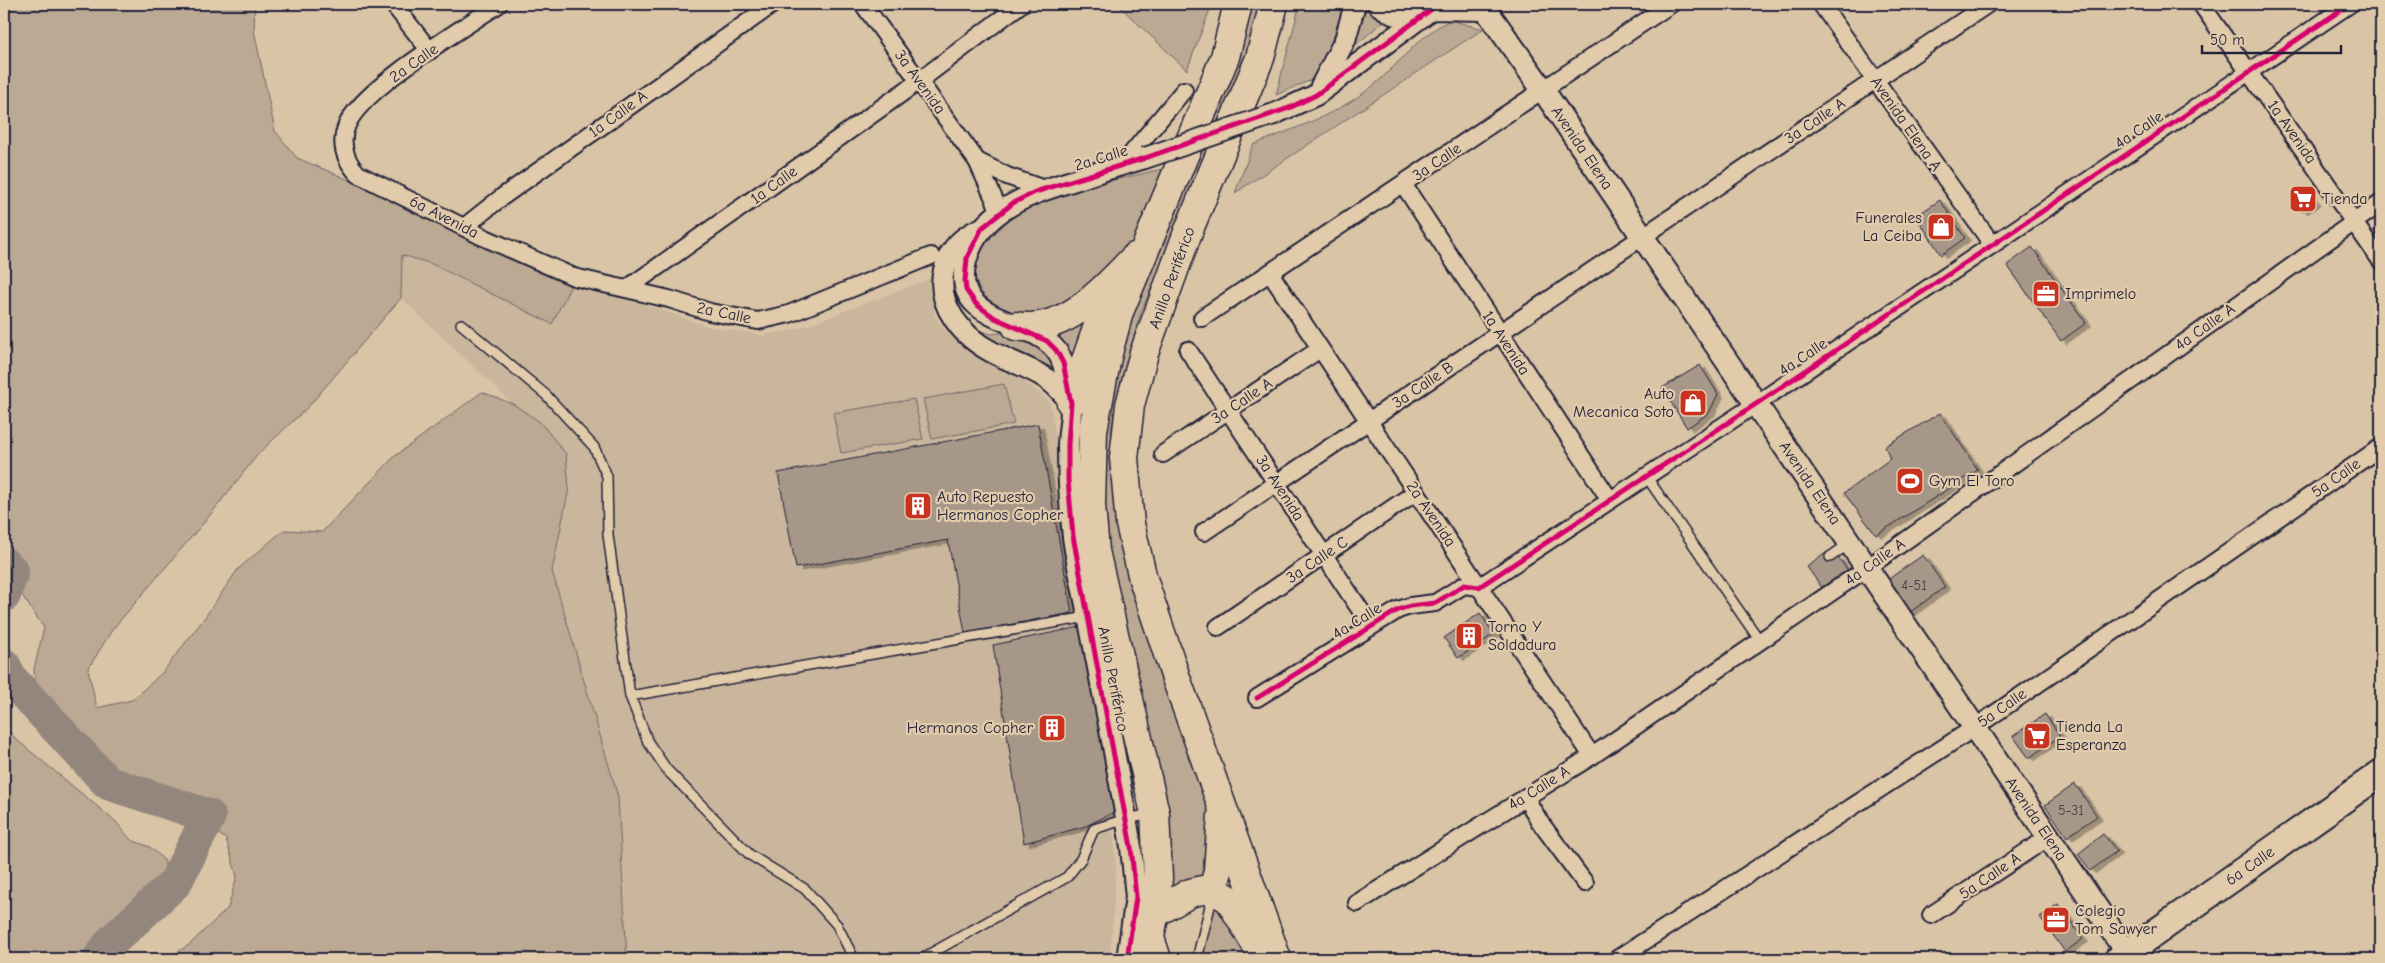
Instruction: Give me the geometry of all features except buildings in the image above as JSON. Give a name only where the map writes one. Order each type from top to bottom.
[{"type":"highway","name":"Anillo Periférico","points":[[1145,959],[1154,916],[1158,878],[1154,813],[1095,551],[1091,505],[1093,430],[1099,392],[1119,312],[1225,57],[1238,4]]},
{"type":"highway","name":"Anillo Periférico","points":[[1274,4],[1260,58],[1188,232],[1144,353],[1130,405],[1124,458],[1130,524],[1144,580],[1277,959]]},
{"type":"highway","points":[[1016,326],[1026,328],[1044,326],[1076,310],[1110,283],[1146,245]]},
{"type":"highway","points":[[1071,403],[1100,316],[1146,245]]},
{"type":"highway","points":[[1214,890],[1218,871],[1222,806]]},
{"type":"highway","points":[[1154,916],[1190,893],[1214,890],[1229,898],[1265,959]]},
{"type":"main road","name":"Avenida Elena","points":[[1379,4],[1393,13],[1402,14],[1434,6],[1484,6],[1543,90],[2049,837],[2125,957]]},
{"type":"main road","name":"6a Calle","points":[[2125,957],[2381,773]]},
{"type":"street","points":[[393,4],[430,51]]},
{"type":"street","name":"2a Calle","points":[[377,88],[500,4]]},
{"type":"street","name":"1a Calle A","points":[[464,227],[502,197],[773,4]]},
{"type":"street","name":"3a Avenida","points":[[864,4],[977,161],[1000,212]]},
{"type":"street","name":"1a Calle","points":[[628,288],[919,81],[1021,4]]},
{"type":"street","points":[[1316,95],[1333,66],[1345,40],[1355,4]]},
{"type":"street","name":"3a Calle","points":[[1202,318],[1671,4]]},
{"type":"street","name":"Avenida Elena A","points":[[1821,4],[1992,244]]},
{"type":"street","name":"3a Calle A","points":[[1642,238],[1988,4]]},
{"type":"street","name":"1a Avenida","points":[[2200,4],[2250,72],[2381,261]]},
{"type":"street","name":"4a Calle","points":[[1257,698],[1398,610],[1410,606],[1435,603],[1464,585],[1479,587],[1756,404],[2350,4]]},
{"type":"street","name":"2a Calle","points":[[1071,403],[1044,377],[980,344],[960,327],[948,309],[942,288],[942,276],[947,260],[964,236],[982,228],[1000,212],[1025,197],[1044,189],[1145,158],[1274,114],[1316,95],[1434,6]]},
{"type":"street","name":"6a Avenida","points":[[377,88],[347,124],[343,144],[347,162],[358,174],[464,227],[574,277],[628,288]]},
{"type":"street","points":[[1122,165],[1184,90]]},
{"type":"street","name":"3a Avenida","points":[[977,161],[1006,176],[1044,189]]},
{"type":"street","name":"1a Avenida","points":[[1403,184],[1610,500]]},
{"type":"street","name":"4a Calle A","points":[[1357,904],[1524,797],[1592,756],[1760,641],[1830,589],[1867,568],[2381,203]]},
{"type":"street","name":"2a Calle","points":[[982,228],[967,258],[964,272],[966,290],[976,304],[988,314],[1039,336],[1056,350],[1063,363],[1071,403]]},
{"type":"street","name":"3a Calle B","points":[[1204,532],[1642,238]]},
{"type":"street","name":"2a Calle","points":[[628,288],[710,312],[758,321],[789,314],[931,256]]},
{"type":"street","name":"2a Avenida","points":[[1270,273],[1592,756]]},
{"type":"street","name":"3a Calle A","points":[[1163,454],[1320,349]]},
{"type":"street","name":"3a Avenida","points":[[1188,350],[1371,626]]},
{"type":"street","name":"Anillo Periférico","points":[[1071,403],[1068,480],[1073,536],[1132,847],[1136,898],[1127,959]]},
{"type":"street","name":"5a Calle","points":[[1617,959],[1974,728],[2381,447]]},
{"type":"street","name":"3a Calle C","points":[[1218,627],[1416,492]]},
{"type":"street","points":[[1524,797],[1585,883]]},
{"type":"street","name":"5a Calle A","points":[[1931,915],[2049,837]]},
{"type":"lane","points":[[461,324],[546,395],[594,447],[607,476],[608,535],[630,696],[648,742],[667,770],[750,854],[805,889],[838,925],[854,959]]},
{"type":"lane","points":[[1646,476],[1760,641]]},
{"type":"lane","points":[[1830,557],[1850,543]]},
{"type":"lane","points":[[630,696],[1088,617]]},
{"type":"lane","points":[[920,959],[1067,876],[1081,859],[1094,829],[1126,818],[1154,813]]},
{"type":"lane","points":[[1197,959],[1214,890]]},
{"type":"lane","points":[[1154,916],[1167,959]]},
{"type":"shaded area","points":[[4,4],[255,4],[254,30],[275,131],[297,158],[576,275],[552,324],[432,264],[402,255],[401,298],[309,406],[259,453],[206,520],[112,630],[88,669],[97,708],[132,700],[162,673],[203,620],[238,569],[284,530],[322,532],[395,456],[482,392],[513,404],[540,422],[566,454],[569,488],[552,571],[618,797],[627,959],[165,959],[189,945],[228,908],[237,876],[226,839],[183,808],[134,791],[92,752],[60,733],[37,702],[34,669],[44,628],[4,568]]},
{"type":"shaded area","points":[[1117,4],[1212,4],[1187,70]]},
{"type":"shaded area","points":[[1247,4],[1263,4],[1249,62],[1141,312],[1122,377],[1111,429],[1115,509],[1212,806],[1209,873],[1178,889],[1168,890],[1101,510],[1101,428],[1130,311]]},
{"type":"shaded area","points":[[1300,4],[1404,4],[1318,77],[1276,95]]},
{"type":"shaded area","points":[[1450,20],[1483,29],[1235,193],[1253,145],[1316,120],[1346,104],[1374,85],[1419,41]]},
{"type":"shaded area","points":[[1162,169],[1134,243],[1108,272],[1078,296],[1047,313],[1030,316],[1019,315],[997,306],[988,300],[981,291],[976,281],[975,262],[991,238],[1020,212],[1035,204],[1070,191]]},
{"type":"shaded area","points":[[402,255],[432,264],[552,323],[576,275],[617,295],[710,327],[762,335],[797,329],[937,276],[934,315],[944,329],[976,355],[1026,382],[1050,402],[1056,440],[1058,504],[1110,780],[1116,869],[1111,948],[1108,959],[627,959],[618,797],[552,571],[569,488],[540,422],[513,404],[401,298]]},
{"type":"shaded area","points":[[1100,303],[1074,370],[1049,331]]},
{"type":"shaded area","points":[[978,330],[991,334],[1009,332],[1041,347],[1055,361],[1060,380],[998,343]]},
{"type":"shaded area","points":[[1004,384],[1014,424],[932,439],[923,399]]},
{"type":"shaded area","points":[[914,399],[923,439],[841,453],[833,413]]},
{"type":"shaded area","points":[[4,726],[18,741],[116,822],[131,840],[150,847],[165,861],[164,894],[151,921],[112,959],[4,959]]},
{"type":"shaded area","points":[[1220,902],[1251,959],[1201,959],[1211,904]]},
{"type":"waterway","points":[[4,564],[12,571],[4,595]]},
{"type":"waterway","points":[[4,665],[10,678],[108,783],[209,816],[175,883],[111,942],[99,959]]},
{"type":"cycle path","points":[[1257,698],[1398,610],[1410,606],[1435,603],[1464,585],[1479,587],[1756,404],[2350,4]]},
{"type":"cycle path","points":[[1127,959],[1136,897],[1131,847],[1073,536],[1068,480],[1071,403],[1063,363],[1056,350],[1047,341],[995,318],[976,304],[966,290],[967,258],[982,228],[1013,203],[1035,192],[1145,158],[1289,108],[1316,95],[1433,8]]},
{"type":"place","name":"Tienda","points":[[2303,199]]},
{"type":"place","name":"Funerales La Ceiba","points":[[1941,227]]},
{"type":"place","name":"Imprimelo","points":[[2046,294]]},
{"type":"place","name":"Auto Mecanica Soto","points":[[1693,403]]},
{"type":"place","name":"Gym El Toro","points":[[1910,481]]},
{"type":"place","name":"Auto Repuesto Hermanos Copher","points":[[918,506]]},
{"type":"place","name":"Torno Y Soldadura","points":[[1469,636]]},
{"type":"place","name":"Hermanos Copher","points":[[1052,728]]},
{"type":"place","name":"Tienda La Esperanza","points":[[2037,736]]},
{"type":"place","name":"Colegio Tom Sawyer","points":[[2056,920]]}]
